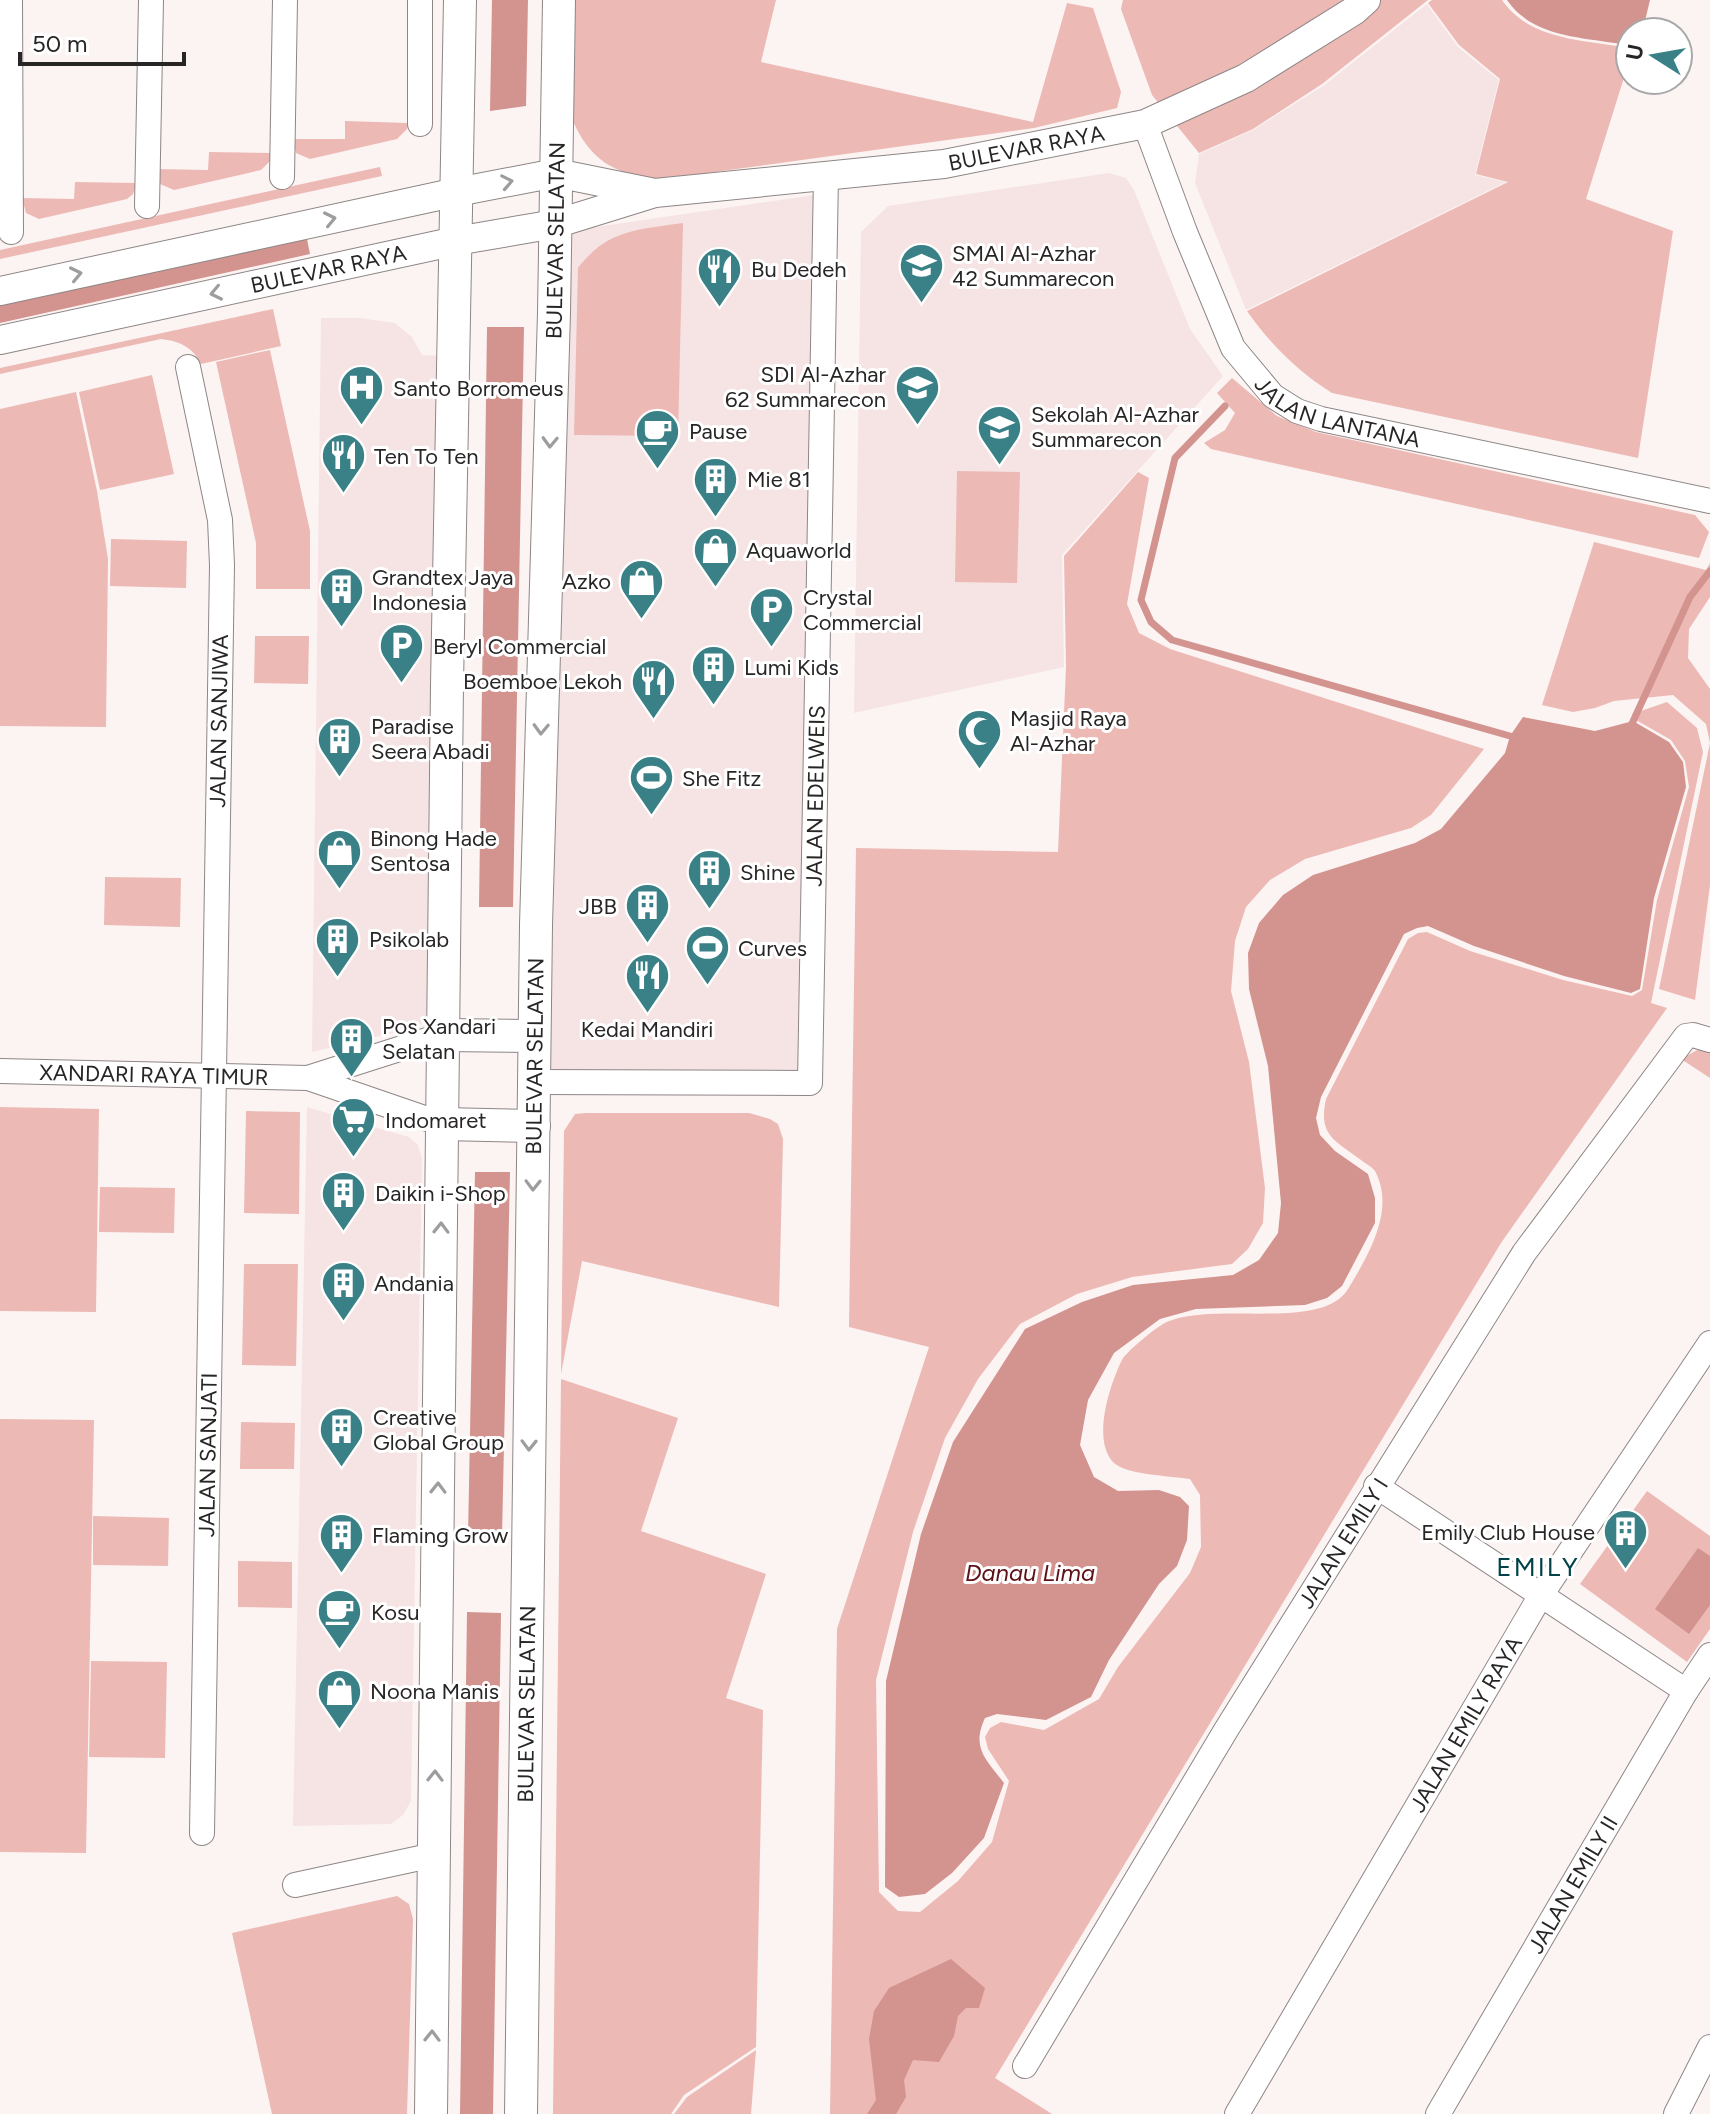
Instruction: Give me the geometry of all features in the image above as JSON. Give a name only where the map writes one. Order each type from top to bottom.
[{"type":"main road","points":[[431,2114],[443,1035],[460,0]]},
{"type":"main road","name":"BULEVAR SELATAN","points":[[521,2114],[533,1082],[559,0]]},
{"type":"main road","points":[[443,1035],[534,1036]]},
{"type":"main road","points":[[442,1124],[534,1126]]},
{"type":"street","points":[[10,0],[11,232]]},
{"type":"street","points":[[147,206],[151,0]]},
{"type":"street","points":[[282,177],[285,0]]},
{"type":"street","points":[[420,0],[420,124]]},
{"type":"street","name":"BULEVAR RAYA","points":[[0,340],[456,241],[555,224],[655,193],[944,164],[1145,124],[1246,78],[1366,0]]},
{"type":"street","name":"JALAN LANTANA","points":[[1145,124],[1233,348],[1273,396],[1297,411],[1321,419],[1706,501]]},
{"type":"street","name":"BULEVAR RAYA","points":[[0,291],[556,173],[655,193]]},
{"type":"street","name":"JALAN EDELWEIS","points":[[533,1082],[810,1083],[826,175]]},
{"type":"street","name":"JALAN SANJIWA","points":[[188,367],[212,474],[221,535],[214,1077]]},
{"type":"street","points":[[308,1078],[443,1035]]},
{"type":"street","name":"JALAN EMILY I","points":[[1025,2066],[1376,1486],[1524,1253],[1686,1036],[1710,1040]]},
{"type":"street","name":"XANDARI RAYA TIMUR","points":[[0,1071],[308,1078]]},
{"type":"street","name":"JALAN SANJATI","points":[[202,1833],[214,1077]]},
{"type":"street","points":[[308,1078],[442,1124]]},
{"type":"street","name":"JALAN EMILY RAYA","points":[[1237,2114],[1541,1595],[1710,1343]]},
{"type":"street","points":[[1376,1486],[1686,1691]]},
{"type":"street","name":"JALAN EMILY II","points":[[1438,2114],[1710,1655]]},
{"type":"street","points":[[295,1885],[434,1855]]},
{"type":"street","points":[[1676,2114],[1710,2047]]},
{"type":"shaded area","points":[[569,0],[776,0],[761,62],[1033,122],[1067,3],[1093,8],[1121,92],[1117,108],[1034,128],[656,180],[627,173],[605,163],[579,134],[572,119]]},
{"type":"shaded area","points":[[1123,0],[1428,0],[1322,84],[1253,129],[1199,153],[1152,95],[1121,9]]},
{"type":"shaded area","points":[[1432,0],[1502,0],[1514,14],[1543,31],[1614,46],[1614,96],[1618,96],[1586,199],[1673,231],[1638,458],[1332,393],[1285,356],[1247,311],[1508,182],[1476,174],[1500,79],[1459,45],[1428,3]]},
{"type":"shaded area","points":[[1427,4],[1458,47],[1499,80],[1475,175],[1506,182],[1246,310],[1195,183],[1199,154],[1253,130],[1323,86]]},
{"type":"shaded area","points":[[345,121],[408,123],[407,129],[397,139],[310,159],[296,153],[293,139],[345,139]]},
{"type":"shaded area","points":[[209,152],[272,153],[271,160],[261,170],[174,190],[160,184],[156,169],[208,170]]},
{"type":"shaded area","points":[[380,167],[382,176],[0,259],[0,250]]},
{"type":"shaded area","name":"Sekolah Al-Azhar Summarecon","points":[[1109,173],[1126,178],[1134,190],[1190,329],[1223,376],[1062,555],[1064,667],[854,713],[861,232],[888,206]]},
{"type":"shaded area","points":[[75,182],[137,183],[133,194],[127,199],[39,219],[26,213],[22,198],[74,199]]},
{"type":"shaded area","points":[[814,195],[798,1075],[540,1075],[562,232]]},
{"type":"shaded area","points":[[683,223],[678,436],[574,435],[578,268],[589,255],[612,238],[637,230]]},
{"type":"shaded area","points":[[273,309],[281,346],[201,364],[185,346],[161,339],[0,374],[0,368]]},
{"type":"shaded area","name":"Beryl Commercial","points":[[321,318],[359,318],[395,323],[412,337],[422,355],[440,356],[429,1003],[425,1019],[418,1027],[312,1052]]},
{"type":"shaded area","points":[[270,350],[310,531],[310,589],[256,589],[256,543],[216,362]]},
{"type":"shaded area","points":[[152,375],[174,474],[100,490],[79,392]]},
{"type":"shaded area","points":[[1232,378],[1277,416],[1316,432],[1695,515],[1709,532],[1699,558],[1211,449],[1204,443],[1225,430],[1235,413],[1217,393]]},
{"type":"shaded area","points":[[76,392],[108,559],[106,727],[0,726],[0,409]]},
{"type":"shaded area","points":[[957,471],[1020,472],[1017,583],[955,582]]},
{"type":"shaded area","points":[[1138,472],[1149,478],[1127,604],[1139,633],[1170,649],[1484,749],[1431,815],[1411,828],[1305,859],[1270,880],[1246,907],[1235,941],[1231,991],[1249,1062],[1265,1188],[1263,1223],[1248,1249],[1232,1264],[1132,1277],[1077,1294],[1020,1324],[978,1379],[945,1438],[913,1532],[876,1680],[879,1892],[898,1911],[920,1912],[958,1881],[992,1842],[1009,1781],[988,1749],[985,1737],[990,1728],[1001,1722],[1044,1730],[1099,1699],[1118,1667],[1190,1573],[1201,1547],[1200,1495],[1190,1479],[1129,1470],[1114,1463],[1107,1453],[1103,1427],[1105,1412],[1112,1383],[1125,1356],[1163,1324],[1183,1317],[1314,1310],[1334,1302],[1348,1289],[1364,1262],[1381,1217],[1381,1186],[1374,1170],[1330,1136],[1324,1111],[1326,1099],[1408,939],[1427,932],[1470,951],[1563,980],[1632,996],[1642,990],[1657,900],[1689,787],[1685,761],[1671,740],[1636,720],[1632,714],[1667,702],[1697,728],[1703,752],[1651,1003],[1667,1008],[1501,1243],[995,2078],[1052,2114],[830,2114],[837,1629],[929,1347],[849,1327],[856,848],[1058,852],[1066,667],[1064,556]]},
{"type":"shaded area","points":[[111,539],[187,541],[186,588],[110,586]]},
{"type":"shaded area","points":[[1594,542],[1706,570],[1710,563],[1710,597],[1689,629],[1688,658],[1710,689],[1710,743],[1706,724],[1673,695],[1614,701],[1573,712],[1542,705]]},
{"type":"shaded area","points":[[255,636],[309,636],[308,684],[254,683]]},
{"type":"shaded area","points":[[1710,743],[1710,885],[1695,1000],[1659,989]]},
{"type":"shaded area","points":[[105,877],[181,878],[180,927],[104,925]]},
{"type":"shaded area","points":[[1699,1049],[1710,1052],[1710,1078],[1681,1059]]},
{"type":"shaded area","points":[[0,1107],[99,1109],[96,1312],[0,1311]]},
{"type":"shaded area","points":[[307,1107],[409,1137],[418,1145],[422,1159],[411,1801],[403,1815],[391,1824],[293,1826]]},
{"type":"shaded area","points":[[246,1111],[300,1112],[299,1214],[244,1213]]},
{"type":"shaded area","points":[[749,1113],[778,1124],[783,1139],[779,1307],[582,1261],[561,1374],[564,1131],[575,1114]]},
{"type":"shaded area","points":[[100,1187],[175,1188],[174,1233],[99,1232]]},
{"type":"shaded area","points":[[244,1264],[298,1264],[296,1366],[242,1365]]},
{"type":"shaded area","points":[[561,1379],[678,1418],[641,1531],[766,1574],[726,1698],[763,1710],[756,2047],[684,2095],[671,2114],[553,2114]]},
{"type":"shaded area","points":[[0,1419],[94,1420],[86,1853],[0,1852]]},
{"type":"shaded area","points":[[241,1422],[295,1423],[294,1469],[240,1469]]},
{"type":"shaded area","points":[[1647,1491],[1710,1536],[1710,1629],[1687,1662],[1580,1584]]},
{"type":"shaded area","points":[[93,1516],[169,1518],[168,1566],[93,1565]]},
{"type":"shaded area","points":[[238,1561],[292,1562],[292,1608],[238,1607]]},
{"type":"shaded area","points":[[91,1661],[167,1662],[165,1758],[89,1757]]},
{"type":"shaded area","points":[[397,1896],[409,1904],[413,1919],[407,2114],[272,2114],[232,1933]]},
{"type":"shaded area","points":[[756,2050],[751,2114],[674,2114],[687,2097]]},
{"type":"water","points":[[492,0],[528,0],[526,106],[490,111]]},
{"type":"water","points":[[1507,0],[1650,0],[1646,16],[1614,16],[1614,43],[1558,33],[1530,22]]},
{"type":"water","points":[[306,234],[310,254],[0,323],[0,302]]},
{"type":"water","points":[[487,327],[524,327],[513,907],[479,907]]},
{"type":"water","name":"Danau Lima","points":[[1523,717],[1595,731],[1633,721],[1669,742],[1683,762],[1686,787],[1654,898],[1640,989],[1631,993],[1564,976],[1474,946],[1428,926],[1404,934],[1321,1097],[1316,1118],[1320,1135],[1335,1151],[1368,1174],[1375,1198],[1375,1223],[1342,1286],[1327,1298],[1305,1305],[1196,1309],[1160,1319],[1114,1353],[1088,1400],[1080,1445],[1094,1477],[1118,1491],[1159,1490],[1180,1497],[1189,1506],[1187,1540],[1177,1566],[1159,1584],[1109,1660],[1091,1697],[1046,1720],[997,1714],[985,1718],[980,1737],[982,1753],[1004,1783],[984,1838],[952,1873],[925,1894],[899,1897],[885,1887],[886,1681],[921,1534],[953,1442],[1025,1329],[1082,1302],[1133,1285],[1233,1275],[1259,1260],[1278,1233],[1281,1203],[1268,1066],[1249,989],[1248,953],[1259,923],[1283,895],[1313,875],[1415,843],[1441,829],[1505,753],[1510,736]]},
{"type":"water","points":[[475,1172],[510,1172],[502,1537],[468,1537]]},
{"type":"water","points":[[1698,1548],[1710,1556],[1710,1605],[1689,1634],[1655,1609]]},
{"type":"water","points":[[467,1612],[501,1613],[493,2114],[460,2114]]},
{"type":"water","points":[[951,1959],[985,1988],[979,2008],[966,2008],[958,2016],[954,2036],[939,2062],[913,2060],[904,2080],[906,2097],[896,2114],[867,2114],[876,2100],[869,2039],[874,2011],[889,1988]]},
{"type":"waterway","points":[[1225,406],[1175,458],[1141,600],[1151,622],[1172,640],[1510,736]]},
{"type":"waterway","points":[[1630,728],[1690,597],[1710,571]]},
{"type":"place","name":"SMAI Al-Azhar 42 Summarecon","points":[[921,305]]},
{"type":"place","name":"Bu Dedeh","points":[[720,308]]},
{"type":"place","name":"SDI Al-Azhar 62 Summarecon","points":[[917,426]]},
{"type":"place","name":"Santo Borromeus","points":[[362,427]]},
{"type":"place","name":"Sekolah Al-Azhar Summarecon","points":[[1000,466]]},
{"type":"place","name":"Pause","points":[[658,470]]},
{"type":"place","name":"Ten To Ten","points":[[343,495]]},
{"type":"place","name":"Mie 81","points":[[716,518]]},
{"type":"place","name":"Aquaworld","points":[[715,589]]},
{"type":"place","name":"Azko","points":[[642,620]]},
{"type":"place","name":"Grandtex Jaya Indonesia","points":[[341,629]]},
{"type":"place","name":"Crystal Commercial","points":[[772,649]]},
{"type":"place","name":"Beryl Commercial","points":[[402,685]]},
{"type":"place","name":"Lumi Kids","points":[[713,706]]},
{"type":"place","name":"Boemboe Lekoh","points":[[653,720]]},
{"type":"place","name":"Masjid Raya Al-Azhar","points":[[979,770]]},
{"type":"place","name":"Paradise Seera Abadi","points":[[340,778]]},
{"type":"place","name":"She Fitz","points":[[651,817]]},
{"type":"place","name":"Binong Hade Sentosa","points":[[339,890]]},
{"type":"place","name":"Shine","points":[[709,911]]},
{"type":"place","name":"JBB","points":[[648,945]]},
{"type":"place","name":"Psikolab","points":[[338,978]]},
{"type":"place","name":"Curves","points":[[707,987]]},
{"type":"place","name":"Kedai Mandiri","points":[[647,1015]]},
{"type":"place","name":"Pos Xandari Selatan","points":[[351,1078]]},
{"type":"place","name":"Indomaret","points":[[354,1159]]},
{"type":"place","name":"Daikin i-Shop","points":[[344,1232]]},
{"type":"place","name":"Andania","points":[[343,1322]]},
{"type":"place","name":"Creative Global Group","points":[[342,1469]]},
{"type":"place","name":"Emily Club House","points":[[1626,1571]]},
{"type":"place","name":"Flaming Grow","points":[[341,1574]]},
{"type":"place","name":"Kosu","points":[[340,1651]]},
{"type":"place","name":"Noona Manis","points":[[339,1730]]},
{"type":"district","name":"EMILY","points":[[1538,1567]]}]
